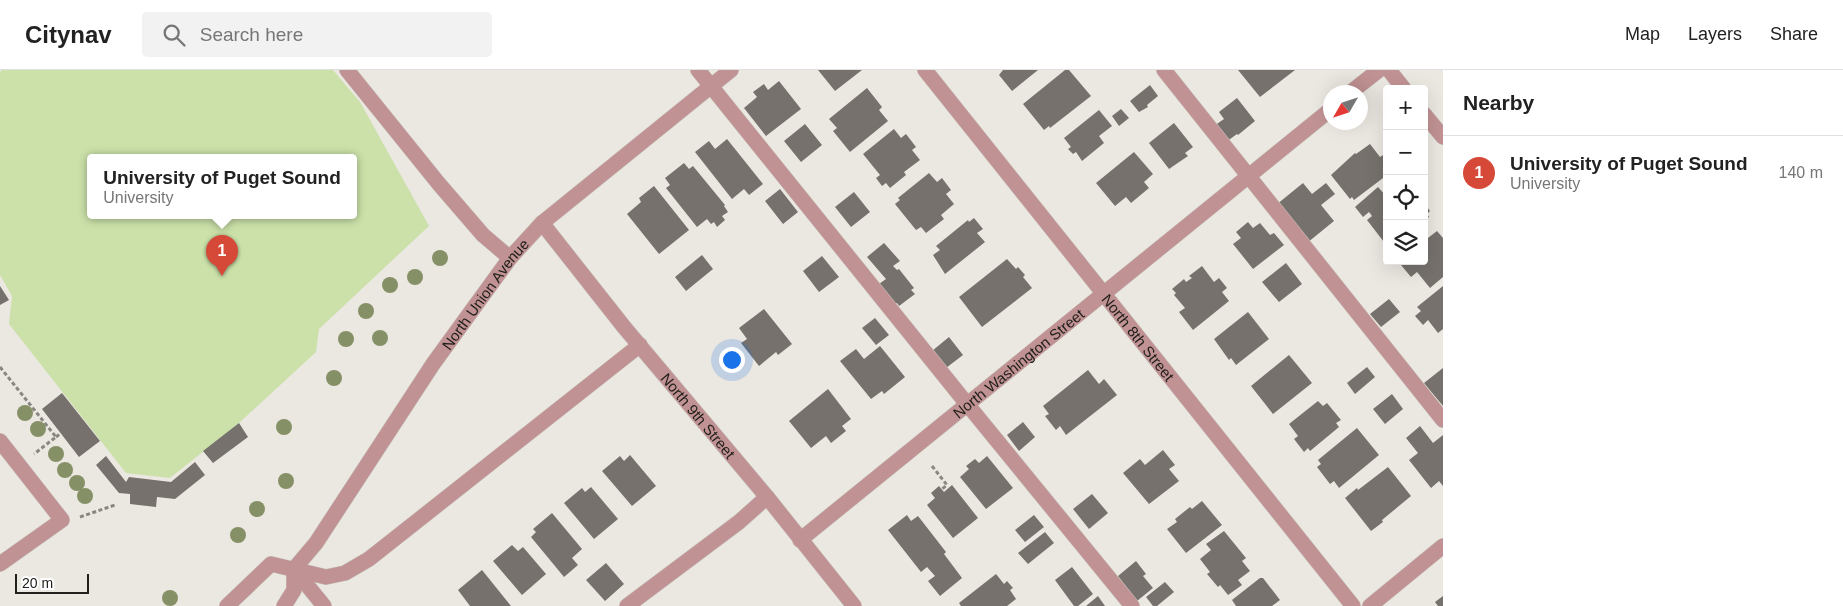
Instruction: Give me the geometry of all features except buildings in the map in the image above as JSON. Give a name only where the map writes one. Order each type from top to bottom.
[{"type":"street","points":[[347,70],[483,236],[510,258]]},
{"type":"street","points":[[698,70],[1132,606]]},
{"type":"street","name":"North Union Avenue","points":[[294,569],[316,543],[433,364],[510,258],[542,223],[731,70]]},
{"type":"street","name":"North 8th Street","points":[[925,70],[1353,606]]},
{"type":"street","points":[[1164,70],[1443,420]]},
{"type":"street","points":[[1361,85],[1379,70]]},
{"type":"street","points":[[1389,70],[1401,85]]},
{"type":"street","name":"North Washington Street","points":[[800,540],[1323,116]]},
{"type":"street","points":[[1428,119],[1443,137]]},
{"type":"street","name":"North 9th Street","points":[[542,223],[854,606]]},
{"type":"street","points":[[227,606],[271,564],[326,577],[345,572],[369,559],[640,344]]},
{"type":"street","points":[[0,441],[62,520],[0,564]]},
{"type":"street","points":[[627,606],[739,522],[767,497]]},
{"type":"street","points":[[1370,606],[1443,546]]},
{"type":"street","points":[[284,606],[294,590],[294,569]]},
{"type":"street","points":[[294,569],[324,606]]},
{"type":"path","points":[[0,367],[56,436]]},
{"type":"path","points":[[19,465],[60,433]]},
{"type":"path","points":[[932,466],[947,485],[942,489]]},
{"type":"path","points":[[62,520],[81,517],[115,505]]},
{"type":"green space","points":[[2,70],[333,70],[360,102],[429,226],[319,329],[316,352],[239,423],[170,478],[126,473],[9,324],[12,296],[0,275],[0,72]]},
{"type":"place","name":"University of Puget Sound","points":[[222,276]]}]
